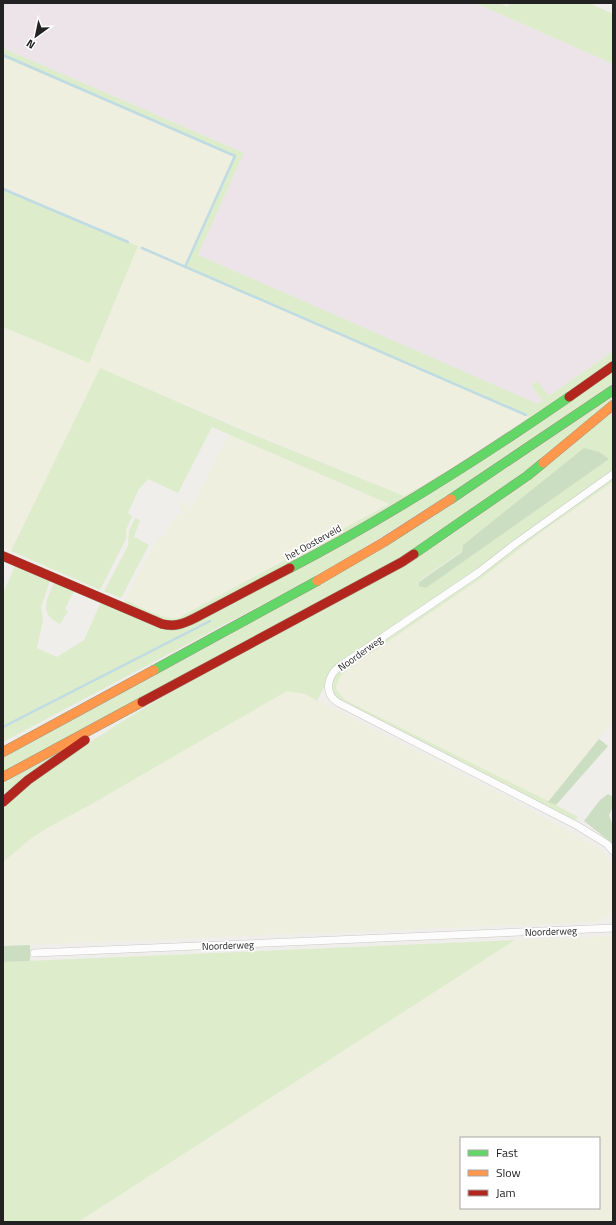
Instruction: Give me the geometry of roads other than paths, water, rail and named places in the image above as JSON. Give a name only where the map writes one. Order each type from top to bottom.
[{"type":"main road","name":"het Oosterveld","points":[[3,556],[162,624],[171,626],[180,624],[294,565],[393,510],[514,435],[613,366]]},
{"type":"main road","points":[[3,751],[180,656],[383,542],[474,485],[613,390]]},
{"type":"main road","points":[[3,777],[402,562],[527,476],[613,405]]},
{"type":"main road","points":[[3,802],[28,780],[130,708]]},
{"type":"street","name":"Noorderweg","points":[[613,474],[515,544],[479,572],[340,666],[333,674],[328,688],[330,696],[337,702],[576,825],[607,844],[613,851]]},
{"type":"street","name":"Noorderweg","points":[[34,953],[613,928]]},
{"type":"waterway","points":[[3,55],[235,156],[185,267]]},
{"type":"waterway","points":[[3,189],[128,242]]},
{"type":"waterway","points":[[142,248],[526,415]]},
{"type":"waterway","points":[[3,727],[210,621]]}]
